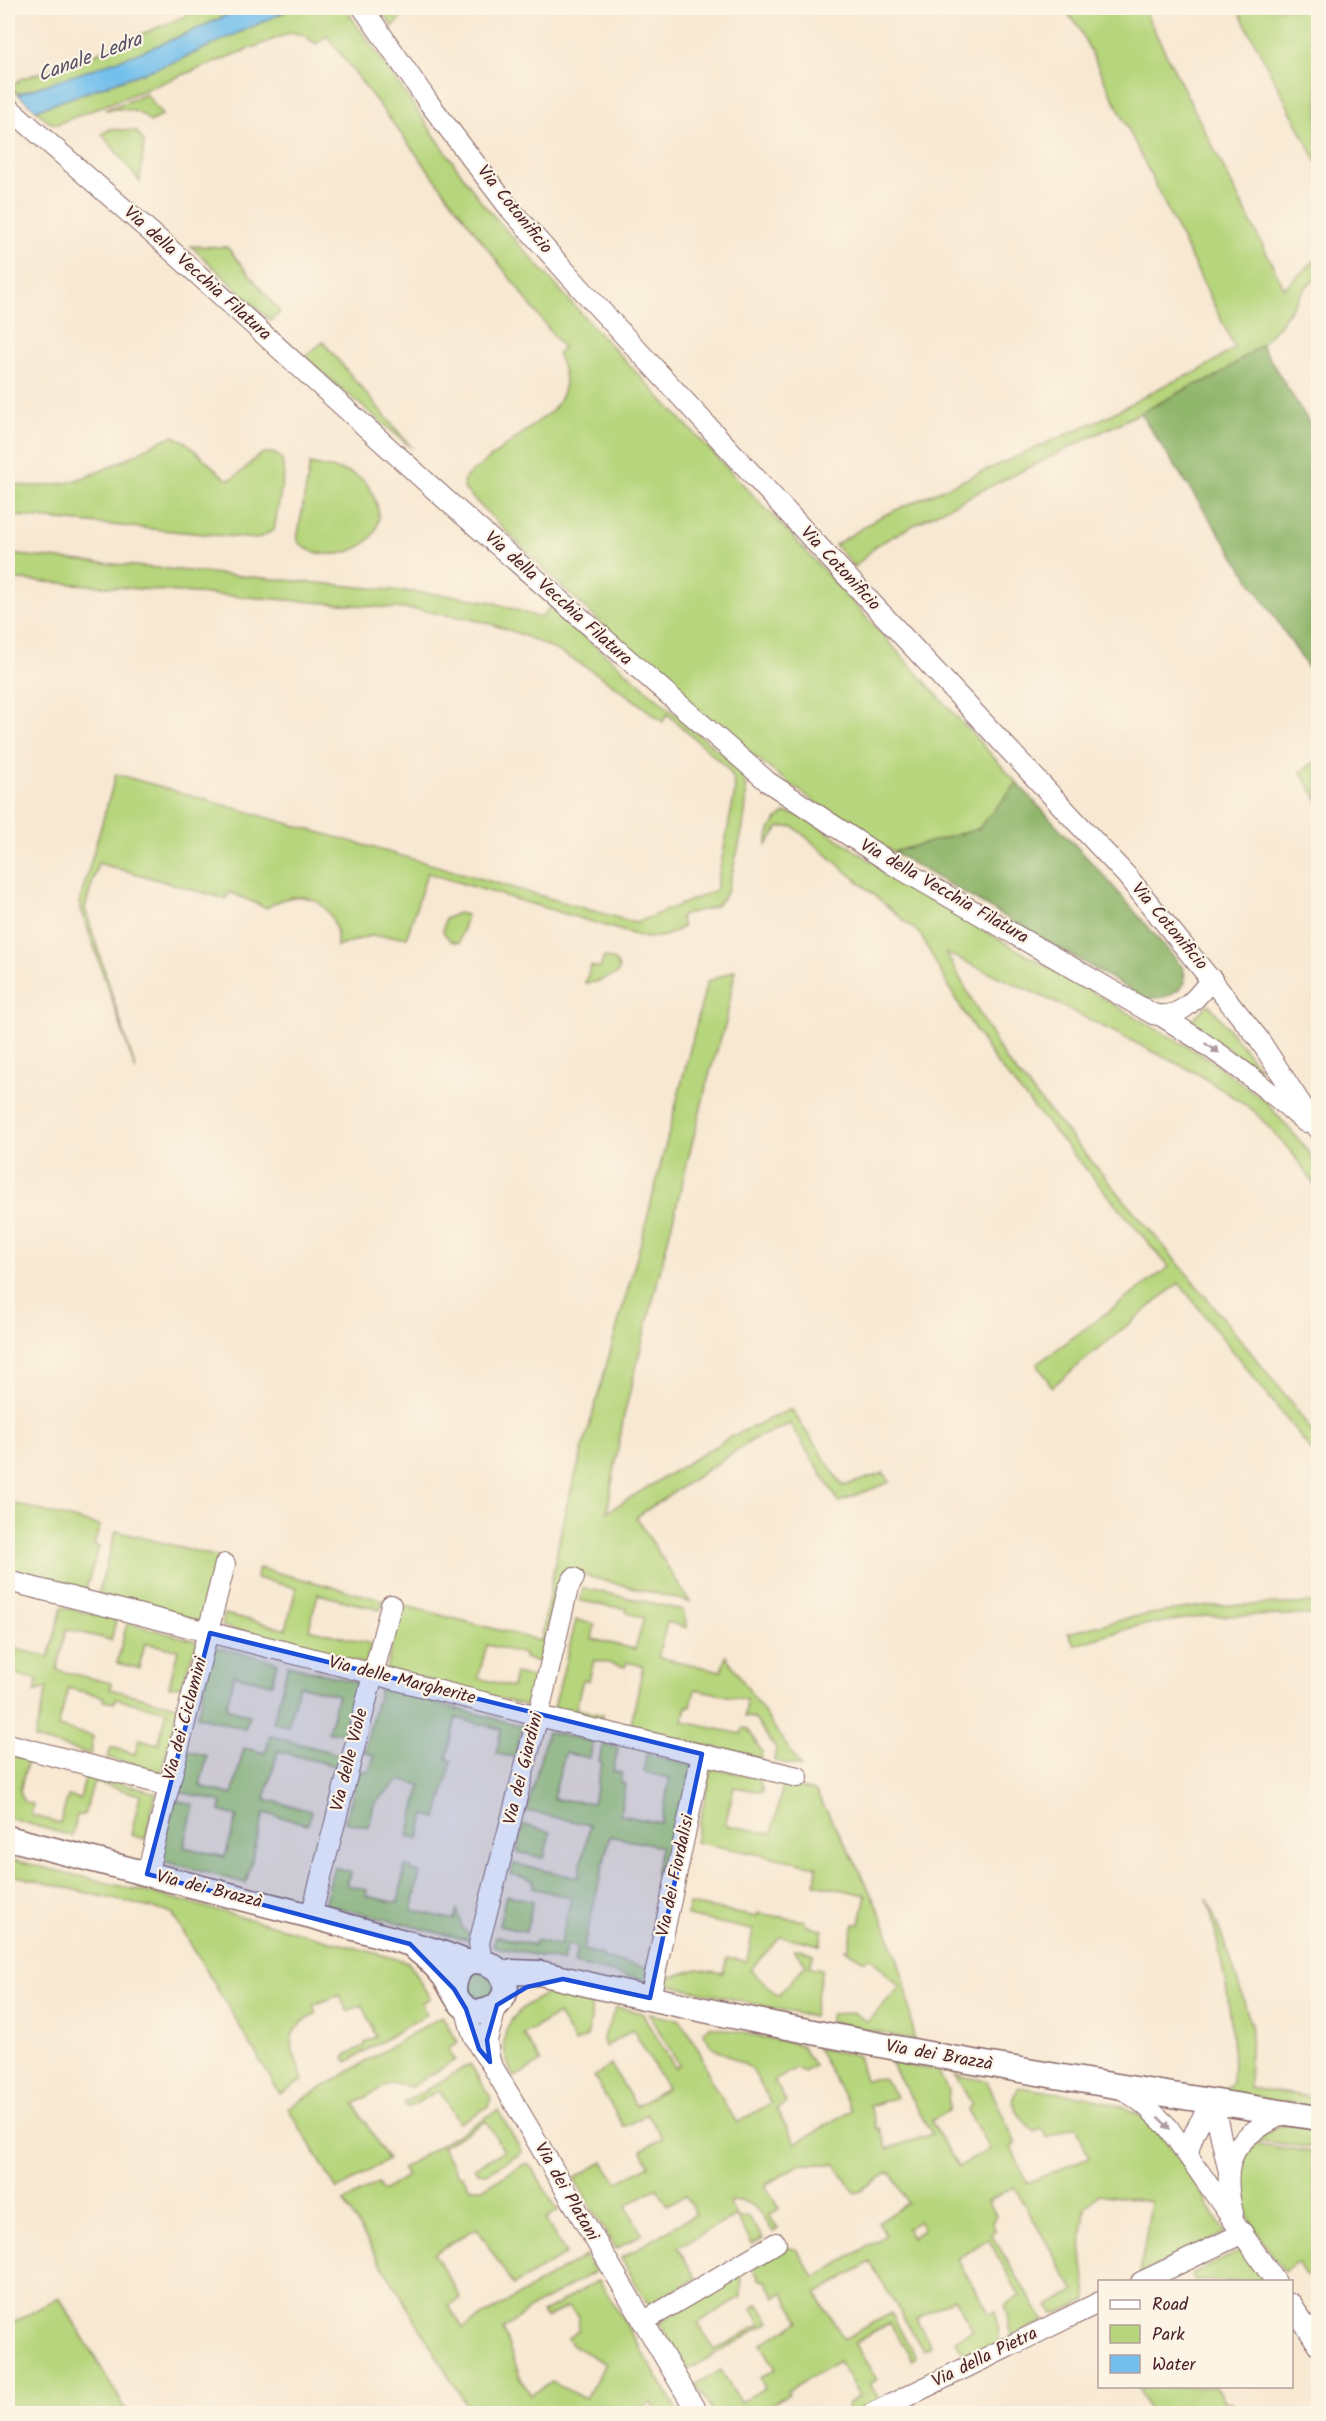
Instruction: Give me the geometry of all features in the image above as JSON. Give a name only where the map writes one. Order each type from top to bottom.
[{"type":"main road","name":"Via dei Brazzà","points":[[8,1838],[494,1966],[500,1993]]},
{"type":"main road","name":"Via dei Brazzà","points":[[410,1944],[428,1959],[473,2012],[482,2012],[500,1993],[512,1972],[540,1973],[818,2034],[1318,2118]]},
{"type":"main road","points":[[460,1999],[457,1973],[475,1962]]},
{"type":"street","name":"Via Cotonificio","points":[[363,8],[429,103],[510,209],[810,537],[1127,876],[1258,1038],[1318,1130]]},
{"type":"street","name":"Via della Vecchia Filatura","points":[[8,107],[162,242],[445,499],[768,782],[892,864],[1213,1047],[1267,1088],[1318,1135]]},
{"type":"street","points":[[1163,1017],[1174,1015],[1186,1007],[1212,980]]},
{"type":"street","name":"Via dei Ciclamini","points":[[147,1874],[168,1786],[210,1633],[225,1564]]},
{"type":"street","name":"Via dei Giardini","points":[[475,1962],[538,1716],[567,1588],[574,1578]]},
{"type":"street","name":"Via delle Margherite","points":[[8,1581],[538,1716],[798,1777]]},
{"type":"street","name":"Via delle Viole","points":[[310,1916],[372,1673],[392,1605]]},
{"type":"street","points":[[8,1744],[168,1786]]},
{"type":"street","name":"Via dei Fiordalisi","points":[[650,1998],[702,1754]]},
{"type":"street","points":[[490,2062],[488,2040],[500,1993]]},
{"type":"street","name":"Via dei Platani","points":[[460,1999],[479,2049],[490,2062],[698,2414]]},
{"type":"street","points":[[1118,2086],[1144,2104],[1168,2127],[1275,2280]]},
{"type":"street","points":[[1188,2154],[1198,2123],[1213,2102]]},
{"type":"street","points":[[1213,2102],[1228,2168],[1227,2192],[1239,2226]]},
{"type":"street","points":[[1228,2168],[1236,2149],[1248,2134],[1286,2113]]},
{"type":"street","points":[[1144,2280],[1239,2226]]},
{"type":"street","points":[[643,2322],[776,2243]]},
{"type":"street","name":"Via della Pietra","points":[[871,2414],[1098,2303]]},
{"type":"street","points":[[1293,2306],[1318,2345]]},
{"type":"highlighted area","points":[[210,1633],[702,1754],[650,1998],[563,1979],[527,1987],[497,2005],[487,2040],[490,2062],[479,2049],[466,2009],[454,1989],[410,1944],[147,1874]]},
{"type":"green space","points":[[204,8],[241,8],[187,34],[103,66],[18,94],[12,88],[18,80],[87,57]]},
{"type":"green space","points":[[293,8],[345,8],[482,203],[595,329],[807,552],[1017,783],[979,829],[893,852],[816,803],[682,697],[558,583],[465,490],[463,481],[467,476],[553,410],[558,403],[564,389],[565,376],[557,354],[563,348],[327,36],[316,44],[302,34],[290,33],[57,124],[49,122],[36,110],[179,60]]},
{"type":"green space","points":[[379,8],[410,8],[393,27]]},
{"type":"green space","points":[[1062,8],[1143,8],[1284,288],[1318,258],[1318,277],[1306,287],[1277,328],[1261,345],[1216,377],[1190,387],[936,513],[877,545],[855,567],[835,545],[880,517],[1108,416],[1165,385],[1199,371],[1235,348],[1077,24]]},
{"type":"green space","points":[[1237,8],[1306,8],[1318,30],[1318,164]]},
{"type":"green space","points":[[146,94],[162,115],[150,122],[146,117],[135,112],[123,109],[105,110]]},
{"type":"green space","points":[[110,129],[136,131],[144,142],[140,182],[102,134]]},
{"type":"green space","points":[[191,246],[227,247],[280,312],[271,321]]},
{"type":"green space","points":[[323,342],[412,448],[304,357]]},
{"type":"green space","points":[[1261,345],[1318,437],[1318,683],[1140,413],[1190,387],[1216,377]]},
{"type":"green space","points":[[174,436],[186,442],[225,478],[230,479],[237,476],[255,459],[267,452],[282,459],[284,474],[274,530],[257,539],[8,515],[8,484],[43,486],[74,481],[104,470],[159,441]]},
{"type":"green space","points":[[310,464],[351,473],[363,480],[370,489],[378,512],[378,524],[374,533],[358,547],[348,552],[325,554],[309,550],[297,540]]},
{"type":"green space","points":[[8,554],[455,596],[492,602],[541,618],[550,607],[721,753],[743,778],[746,788],[745,816],[728,889],[714,907],[680,917],[683,927],[665,936],[646,938],[427,873],[407,937],[369,936],[337,947],[336,932],[326,909],[306,898],[294,897],[280,900],[267,908],[229,892],[226,899],[98,863],[85,908],[136,1071],[79,903],[116,774],[636,923],[716,890],[735,791],[733,777],[726,767],[667,714],[663,722],[622,691],[559,652],[512,631],[487,623],[419,610],[8,579]]},
{"type":"green space","points":[[1318,760],[1318,801],[1301,772]]},
{"type":"green space","points":[[1017,783],[1106,878],[1184,969],[1185,983],[1176,991],[1161,998],[1143,997],[893,852],[978,829]]},
{"type":"green space","points":[[785,813],[802,815],[925,897],[1209,1059],[1265,1101],[1304,1146],[1318,1165],[1318,1190],[1293,1154],[1253,1110],[1198,1074],[1050,1000],[946,953],[1005,1059],[1188,1275],[1291,1402],[1318,1440],[1318,1459],[1179,1283],[1052,1387],[1037,1364],[1169,1267],[997,1064],[956,1000],[920,934],[794,827],[779,827],[766,846],[772,827]]},
{"type":"green space","points":[[458,913],[467,915],[459,943],[451,941],[443,932],[445,919]]},
{"type":"green space","points":[[604,957],[612,959],[617,964],[619,969],[617,974],[596,982],[585,983],[591,966],[600,968]]},
{"type":"green space","points":[[735,970],[726,1022],[710,1072],[624,1415],[607,1512],[732,1436],[791,1409],[843,1486],[884,1473],[890,1482],[839,1502],[790,1424],[754,1439],[636,1517],[690,1602],[566,1571],[553,1605],[539,1662],[524,1658],[524,1654],[487,1645],[478,1678],[512,1687],[515,1673],[535,1678],[528,1706],[386,1669],[402,1605],[541,1641],[563,1519],[640,1246],[707,982]]},
{"type":"green space","points":[[1209,1004],[1260,1069],[1187,1024]]},
{"type":"green space","points":[[8,1502],[100,1526],[94,1545],[99,1547],[85,1591],[8,1571]]},
{"type":"green space","points":[[116,1531],[219,1557],[202,1622],[98,1594]]},
{"type":"green space","points":[[259,1568],[383,1600],[381,1610],[318,1594],[309,1629],[371,1644],[366,1664],[222,1626],[225,1614],[286,1629],[296,1588],[256,1578]]},
{"type":"green space","points":[[583,1588],[683,1610],[687,1628],[667,1622],[658,1657],[721,1671],[726,1656],[801,1767],[774,1761],[776,1749],[755,1719],[745,1716],[747,1700],[695,1689],[691,1706],[687,1706],[683,1722],[741,1734],[743,1728],[748,1729],[762,1752],[761,1758],[630,1729],[643,1666],[627,1662],[625,1667],[594,1660],[589,1681],[583,1679],[576,1709],[602,1715],[600,1722],[553,1712],[576,1620],[595,1624],[592,1639],[635,1649],[644,1618],[627,1613],[627,1609],[580,1601]]},
{"type":"green space","points":[[1318,1603],[1318,1615],[1206,1616],[1137,1626],[1075,1645],[1068,1633],[1133,1617],[1201,1606]]},
{"type":"green space","points":[[62,1607],[116,1620],[111,1640],[66,1629],[57,1670],[111,1683],[110,1689],[179,1707],[161,1772],[108,1758],[111,1747],[135,1754],[139,1739],[158,1744],[167,1711],[116,1699],[114,1703],[103,1701],[104,1697],[68,1688],[58,1727],[93,1736],[91,1754],[34,1739],[47,1688],[35,1692],[38,1680],[8,1672],[8,1647],[49,1657]]},
{"type":"green space","points":[[127,1623],[197,1641],[181,1686],[169,1687],[178,1650],[145,1643],[139,1668],[117,1663]]},
{"type":"green space","points":[[215,1647],[277,1662],[272,1684],[234,1675],[226,1708],[249,1715],[245,1729],[197,1716]]},
{"type":"green space","points":[[288,1665],[360,1683],[348,1733],[328,1733],[338,1695],[299,1685],[288,1726],[273,1723]]},
{"type":"green space","points":[[380,1689],[523,1726],[514,1757],[496,1754],[501,1729],[456,1718],[447,1759],[452,1761],[437,1818],[425,1815],[419,1839],[408,1836],[421,1785],[399,1780],[374,1804],[369,1827],[345,1822],[359,1771],[370,1771],[374,1756],[364,1751]]},
{"type":"green space","points":[[547,1732],[593,1742],[590,1758],[565,1753],[553,1799],[593,1803],[602,1763],[599,1761],[603,1745],[618,1748],[613,1771],[622,1773],[620,1782],[625,1784],[620,1815],[661,1823],[670,1778],[644,1772],[646,1754],[692,1765],[668,1877],[655,1875],[661,1847],[610,1836],[583,1950],[602,1955],[601,1958],[648,1968],[645,1980],[574,1964],[577,1947],[567,1945],[562,1961],[493,1946],[496,1936],[534,1945],[535,1940],[560,1945],[571,1898],[533,1888],[534,1880],[511,1874],[514,1864],[578,1878],[590,1825],[527,1811]]},
{"type":"green space","points":[[270,1736],[342,1755],[339,1767],[278,1751],[265,1799],[311,1811],[308,1824],[264,1813],[246,1883],[159,1860],[175,1800],[194,1805],[184,1847],[225,1857],[237,1816],[220,1811],[222,1802],[177,1791],[188,1751],[207,1756],[200,1786],[232,1795],[244,1748],[265,1753]]},
{"type":"green space","points":[[9,1755],[28,1759],[20,1791],[24,1802],[33,1804],[31,1815],[60,1823],[68,1796],[80,1799],[86,1774],[156,1793],[145,1839],[131,1835],[140,1795],[94,1782],[84,1815],[77,1815],[72,1836],[8,1818]]},
{"type":"green space","points":[[712,1768],[758,1778],[763,1792],[734,1787],[725,1825],[772,1834],[783,1784],[815,1791],[853,1859],[886,1928],[905,1985],[914,2040],[829,2021],[831,2014],[855,2013],[867,2022],[900,1987],[870,1957],[865,1961],[844,1949],[848,1950],[854,1924],[860,1924],[866,1895],[815,1884],[817,1866],[695,1842]]},
{"type":"green space","points":[[524,1825],[550,1832],[544,1858],[517,1852]]},
{"type":"green space","points":[[8,1859],[175,1899],[408,1962],[430,1998],[421,2003],[427,2014],[347,2062],[344,2058],[347,2054],[376,2037],[363,2005],[347,2011],[340,1995],[313,2005],[316,2014],[297,2028],[292,2042],[303,2080],[280,2094],[172,1913],[8,1874]]},
{"type":"green space","points":[[405,1866],[411,1868],[411,1871],[420,1873],[412,1910],[454,1920],[457,1910],[462,1928],[468,1933],[467,1940],[324,1904],[334,1867],[350,1872],[347,1885],[367,1890],[366,1896],[398,1903]]},
{"type":"green space","points":[[506,1895],[533,1901],[526,1932],[499,1926]]},
{"type":"green space","points":[[1207,1898],[1230,1957],[1251,2024],[1249,2088],[1318,2098],[1318,2107],[1201,2089],[1226,2088],[1232,2083],[1233,2060],[1230,2013],[1223,1967]]},
{"type":"green space","points":[[689,1904],[757,1917],[758,1913],[805,1921],[805,1925],[823,1929],[820,1945],[781,1936],[750,1970],[778,1996],[806,1964],[794,1950],[800,1949],[814,1954],[809,1967],[822,1969],[813,2017],[665,1984],[666,1978],[698,1969],[723,1973],[727,1958],[747,1961],[753,1930],[687,1916]]},
{"type":"green space","points":[[472,1972],[492,1976],[495,1995],[475,2005],[462,1983]]},
{"type":"green space","points":[[548,1993],[591,2002],[591,2021],[587,2036],[575,2043],[558,2014],[524,2034],[541,2062],[514,2078],[504,2049],[508,2026],[523,2008]]},
{"type":"green space","points":[[616,2007],[642,2013],[675,2068],[679,2065],[649,2014],[680,2020],[700,2052],[711,2081],[737,2123],[771,2103],[751,2068],[711,2046],[703,2032],[709,2026],[801,2045],[814,2066],[804,2072],[796,2068],[774,2081],[787,2103],[776,2109],[796,2143],[852,2110],[817,2048],[858,2056],[865,2080],[883,2078],[897,2097],[870,2106],[877,2129],[880,2128],[887,2149],[932,2134],[890,2062],[938,2071],[948,2090],[949,2110],[931,2121],[958,2167],[990,2149],[967,2110],[972,2104],[955,2075],[987,2081],[1016,2144],[1011,2146],[1027,2183],[1089,2157],[1076,2126],[1047,2138],[1043,2129],[1035,2132],[1024,2121],[1012,2099],[1019,2087],[1111,2103],[1137,2114],[1162,2137],[1186,2168],[1225,2233],[1140,2274],[1151,2202],[1099,2194],[1085,2208],[1081,2243],[1087,2300],[1060,2313],[1054,2313],[1048,2306],[1075,2291],[1014,2187],[988,2201],[996,2215],[992,2223],[996,2231],[991,2234],[1044,2321],[1011,2337],[1005,2305],[1020,2296],[988,2239],[957,2259],[990,2314],[996,2311],[1000,2343],[967,2359],[955,2340],[973,2330],[954,2298],[916,2319],[931,2346],[923,2350],[870,2262],[816,2294],[844,2339],[891,2313],[916,2357],[912,2360],[890,2323],[854,2343],[877,2380],[870,2384],[880,2401],[855,2413],[846,2413],[848,2403],[859,2396],[839,2361],[787,2391],[789,2394],[756,2413],[713,2413],[696,2384],[721,2370],[740,2402],[765,2388],[760,2378],[776,2369],[761,2344],[800,2321],[783,2293],[775,2297],[766,2281],[760,2280],[753,2268],[788,2247],[797,2250],[815,2278],[886,2235],[878,2222],[908,2203],[890,2172],[855,2193],[835,2164],[801,2164],[765,2185],[779,2209],[769,2215],[778,2229],[773,2232],[761,2213],[751,2204],[729,2202],[738,2218],[748,2217],[763,2238],[752,2244],[736,2216],[677,2247],[696,2278],[649,2306],[621,2258],[696,2214],[685,2195],[667,2205],[657,2187],[626,2206],[642,2234],[616,2249],[574,2178],[603,2162],[617,2183],[649,2165],[641,2150],[663,2138],[647,2114],[624,2127],[594,2077],[611,2065],[636,2106],[667,2088],[633,2030],[605,2047],[603,2039]],"holes":[[[918,2221],[924,2230],[912,2237],[907,2228]]]},
{"type":"green space","points":[[442,2016],[458,2042],[448,2048],[455,2060],[411,2087],[390,2083],[354,2104],[388,2160],[337,2190],[288,2108]]},
{"type":"green space","points":[[470,2064],[491,2098],[488,2107],[459,2123],[439,2090],[408,2108],[404,2103]]},
{"type":"green space","points":[[498,2110],[521,2150],[520,2154],[486,2173],[477,2172],[474,2168],[504,2151],[486,2121],[442,2147],[459,2176],[462,2175],[470,2188],[484,2188],[526,2163],[530,2165],[558,2211],[545,2219],[566,2254],[513,2285],[477,2228],[434,2253],[461,2298],[449,2306],[463,2328],[585,2256],[595,2272],[529,2309],[503,2330],[521,2379],[531,2395],[552,2382],[585,2399],[606,2364],[572,2345],[568,2338],[578,2331],[579,2316],[567,2307],[546,2318],[542,2313],[599,2280],[679,2413],[657,2413],[651,2403],[634,2413],[471,2413],[344,2202],[377,2183],[383,2191],[407,2176],[402,2168]]},
{"type":"green space","points":[[1292,2123],[1318,2127],[1318,2149],[1256,2140],[1278,2127]]},
{"type":"green space","points":[[1257,2144],[1318,2153],[1318,2272],[1305,2275],[1297,2262],[1284,2271],[1251,2222],[1241,2195],[1240,2181],[1246,2158]]},
{"type":"green space","points":[[1242,2250],[1262,2280],[1195,2280],[1192,2274]]},
{"type":"green space","points":[[742,2274],[741,2297],[698,2323],[715,2350],[761,2324],[752,2309],[758,2303],[770,2322],[688,2370],[659,2323]]},
{"type":"green space","points":[[59,2297],[128,2413],[8,2413],[8,2326]]},
{"type":"green space","points":[[1138,2388],[1217,2388],[1227,2403],[1231,2401],[1239,2413],[1150,2413]]},
{"type":"water","points":[[241,8],[293,8],[179,60],[36,110],[18,94],[159,45]]},
{"type":"water label","name":"Canale Ledra","points":[[90,58]]}]
